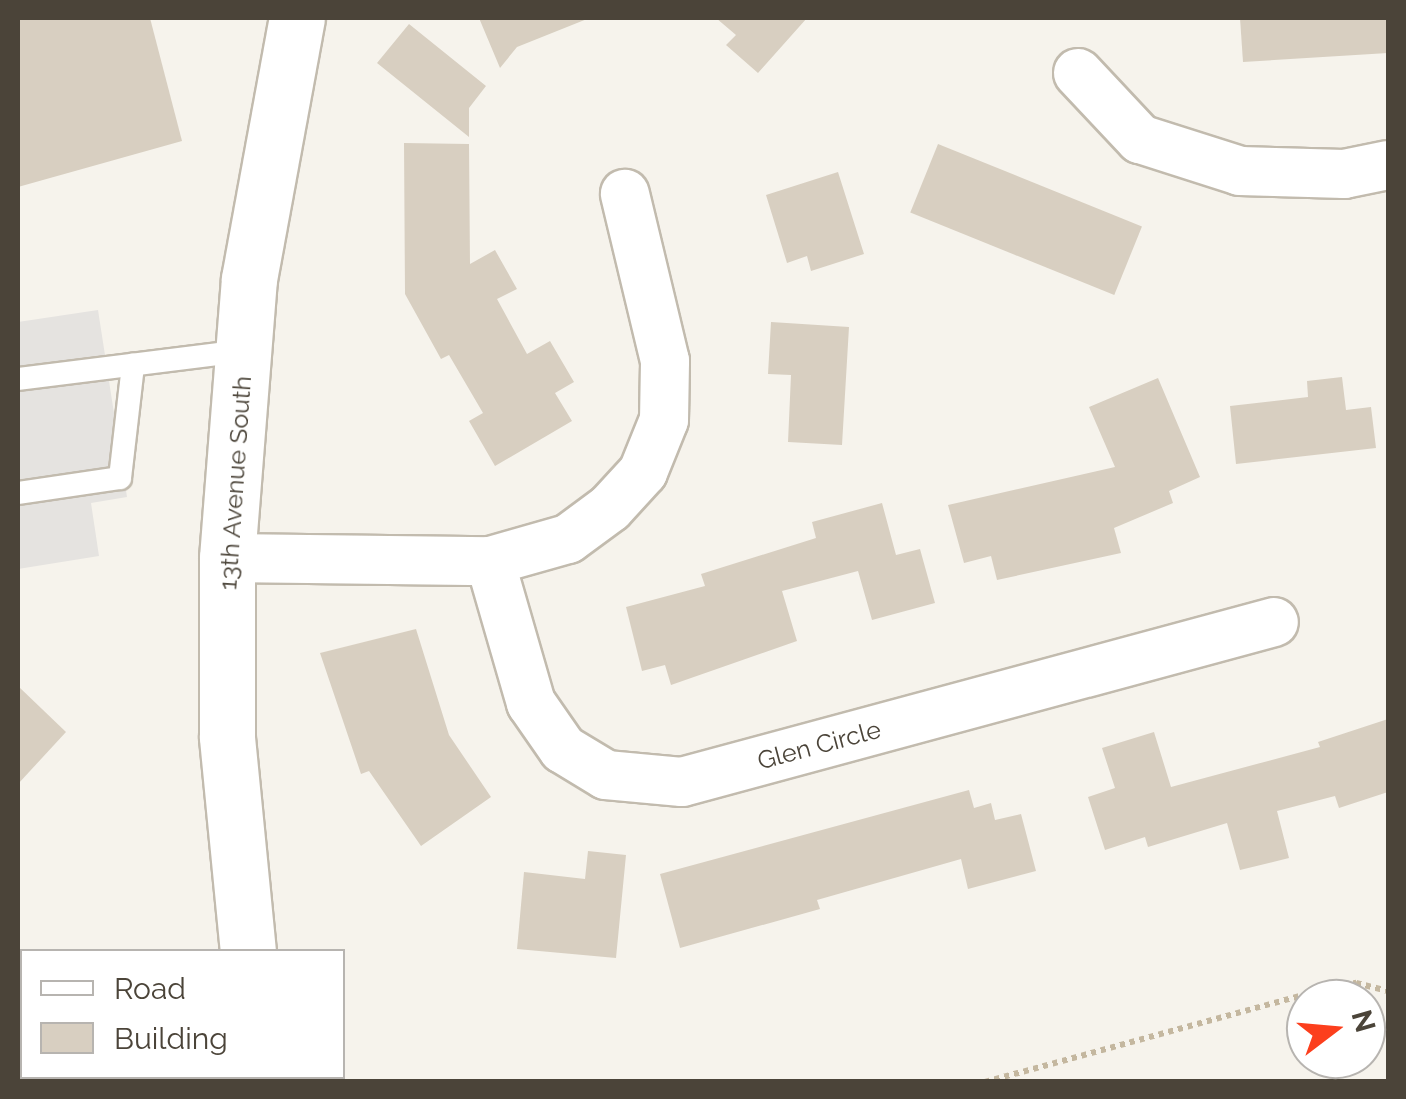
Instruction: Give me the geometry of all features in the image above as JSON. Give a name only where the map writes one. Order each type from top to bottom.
[{"type":"street","name":"13th Avenue South","points":[[248,949],[228,736],[228,558],[249,278],[297,18]]},
{"type":"street","points":[[1078,73],[1140,139],[1240,171],[1344,174],[1388,165]]},
{"type":"street","points":[[228,558],[490,561],[568,539],[610,508],[642,472],[664,420],[665,361],[626,194]]},
{"type":"street","name":"Glen Circle","points":[[490,561],[530,704],[563,748],[606,776],[682,782],[1274,622]]},
{"type":"lane","points":[[18,378],[244,351]]},
{"type":"lane","points":[[18,493],[120,478],[133,365]]},
{"type":"path","points":[[985,1082],[1324,989],[1356,983],[1388,991]]},
{"type":"shaded area","points":[[98,310],[127,497],[91,503],[99,556],[18,569],[18,322]]},
{"type":"building","points":[[18,18],[150,18],[182,141],[18,187]]},
{"type":"building","points":[[479,18],[587,19],[517,47],[500,68]]},
{"type":"building","points":[[716,18],[807,18],[758,73],[726,45],[736,35]]},
{"type":"building","points":[[1240,18],[1388,18],[1388,53],[1243,62]]},
{"type":"building","points":[[409,24],[486,86],[469,108],[469,137],[377,63]]},
{"type":"building","points":[[404,143],[469,144],[470,264],[495,250],[517,289],[497,299],[527,354],[550,341],[574,382],[555,393],[572,421],[495,466],[469,421],[483,413],[449,355],[441,359],[405,294]]},
{"type":"building","points":[[938,144],[1142,226],[1114,295],[910,213]]},
{"type":"building","points":[[838,172],[864,254],[811,271],[807,256],[787,263],[766,195]]},
{"type":"building","points":[[771,322],[849,327],[842,445],[788,442],[791,375],[768,374]]},
{"type":"building","points":[[1342,377],[1346,410],[1371,407],[1376,448],[1236,464],[1230,406],[1308,397],[1307,381]]},
{"type":"building","points":[[1158,378],[1200,477],[1169,491],[1173,503],[1114,528],[1121,553],[997,580],[991,556],[964,563],[948,505],[1115,467],[1089,407]]},
{"type":"building","points":[[882,503],[896,555],[920,549],[935,603],[872,620],[858,571],[782,591],[797,641],[671,685],[665,665],[642,671],[626,607],[705,586],[701,574],[816,538],[812,522]]},
{"type":"building","points":[[416,629],[449,735],[491,797],[421,846],[369,771],[361,774],[320,653]]},
{"type":"building","points":[[18,686],[66,732],[18,784]]},
{"type":"building","points":[[1388,719],[1388,792],[1339,808],[1335,796],[1277,811],[1289,858],[1240,870],[1227,823],[1148,847],[1145,837],[1105,850],[1088,797],[1115,788],[1102,748],[1154,732],[1171,787],[1320,747],[1318,742]]},
{"type":"building","points":[[969,790],[974,808],[991,803],[995,820],[1021,814],[1036,871],[968,889],[961,859],[817,900],[820,909],[680,948],[660,874]]},
{"type":"building","points":[[588,851],[626,855],[616,958],[517,949],[524,872],[585,879]]}]
